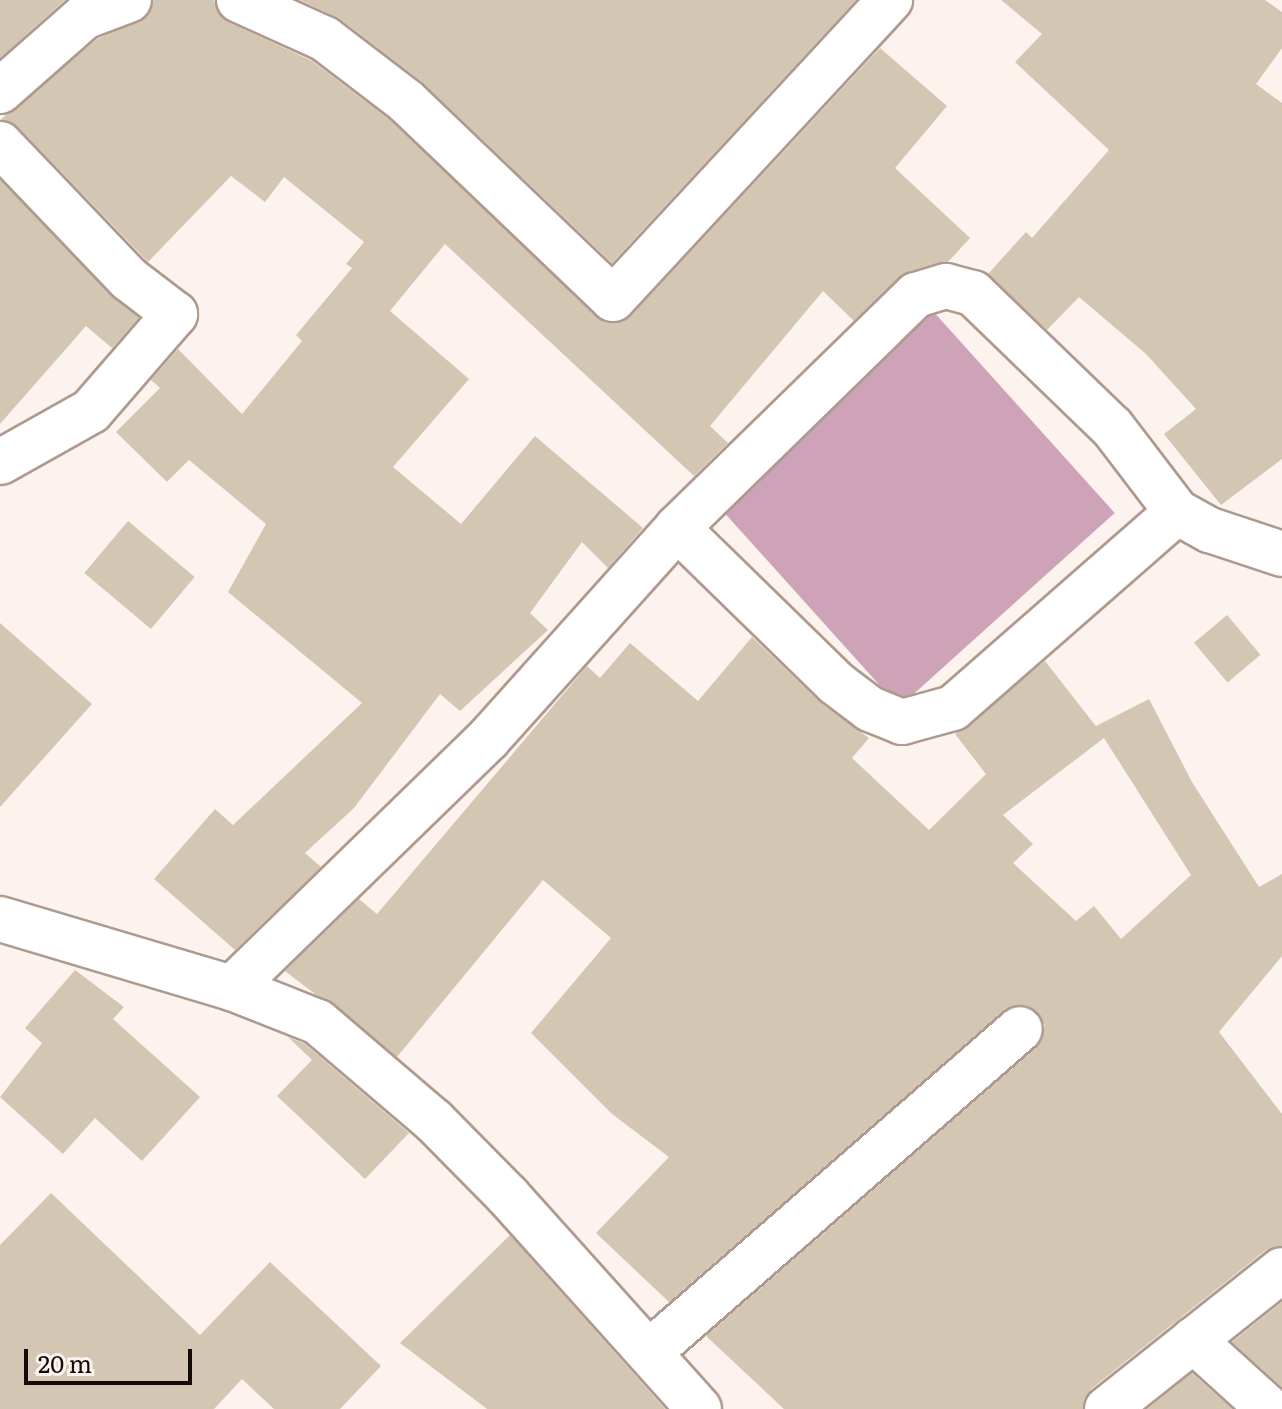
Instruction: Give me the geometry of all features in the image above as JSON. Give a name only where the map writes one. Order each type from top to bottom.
[{"type":"street","points":[[0,91],[84,17],[129,0]]},
{"type":"street","points":[[239,0],[325,39],[406,101],[613,299],[890,0]]},
{"type":"street","points":[[0,144],[129,279],[175,314],[91,411],[0,462]]},
{"type":"street","points":[[232,988],[488,739],[677,528],[916,295],[946,286],[973,293],[1112,427],[1177,512],[1282,554]]},
{"type":"street","points":[[677,528],[837,684],[870,709],[902,722],[953,708],[1177,512]]},
{"type":"street","points":[[0,919],[232,988],[318,1022],[377,1070],[508,1196],[652,1350],[699,1409]]},
{"type":"street","points":[[652,1350],[1020,1029]]},
{"type":"street","points":[[1107,1409],[1282,1270]]},
{"type":"street","points":[[1193,1340],[1269,1409]]},
{"type":"shaded area","points":[[932,310],[1115,513],[899,707],[716,504]]},
{"type":"building","points":[[0,0],[65,0],[0,58]]},
{"type":"building","points":[[153,0],[214,0],[228,22],[312,61],[390,120],[606,323],[631,316],[880,48],[947,106],[895,168],[970,238],[948,262],[899,277],[854,321],[823,291],[710,426],[728,443],[694,476],[445,244],[390,311],[469,379],[393,467],[461,524],[535,436],[643,528],[608,568],[582,542],[530,613],[548,630],[460,711],[440,694],[354,808],[305,853],[321,867],[235,950],[154,879],[215,809],[233,825],[362,703],[228,592],[266,524],[189,460],[167,482],[116,432],[160,388],[151,380],[178,349],[242,414],[302,341],[296,335],[352,268],[346,264],[364,242],[284,177],[265,202],[231,176],[148,262],[18,127],[0,120],[97,39],[148,16]]},
{"type":"building","points":[[300,0],[856,0],[612,263],[421,81],[340,19]]},
{"type":"building","points":[[1001,0],[1265,0],[1282,12],[1282,48],[1256,84],[1282,103],[1282,459],[1221,505],[1164,434],[1196,409],[1146,354],[1079,297],[1047,330],[988,274],[1026,232],[1032,238],[1109,150],[1015,62],[1042,34]]},
{"type":"building","points":[[0,180],[139,318],[112,348],[86,326],[0,424]]},
{"type":"building","points":[[128,521],[195,577],[151,629],[84,573]]},
{"type":"building","points":[[1227,615],[1260,655],[1227,682],[1194,643]]},
{"type":"building","points":[[0,623],[92,704],[0,807]]},
{"type":"building","points":[[752,637],[822,704],[869,738],[852,758],[929,830],[986,774],[955,734],[1045,661],[1102,734],[1096,726],[1149,699],[1192,782],[1259,887],[1282,874],[1282,956],[1219,1032],[1282,1114],[1282,1246],[1266,1250],[1091,1389],[1083,1409],[784,1409],[706,1336],[1036,1048],[1045,1025],[1029,1006],[1004,1010],[669,1302],[596,1233],[669,1157],[612,1114],[531,1033],[611,938],[543,880],[397,1057],[285,971],[359,899],[377,914],[587,666],[600,678],[630,643],[698,701]],"holes":[[[1104,738],[1191,875],[1121,939],[1094,906],[1076,921],[1013,863],[1033,844],[1003,815]]]},
{"type":"building","points":[[75,970],[124,1007],[113,1019],[200,1097],[142,1161],[95,1118],[63,1154],[0,1097],[42,1043],[25,1028]]},
{"type":"building","points":[[288,1037],[305,1044],[409,1133],[365,1179],[277,1096],[312,1060]]},
{"type":"building","points":[[51,1193],[200,1335],[270,1262],[381,1366],[340,1409],[274,1409],[242,1379],[214,1409],[0,1409],[0,1245]]},
{"type":"building","points":[[510,1235],[665,1409],[487,1409],[400,1343]]},
{"type":"building","points":[[1282,1302],[1282,1387],[1232,1342]]},
{"type":"building","points":[[1192,1373],[1232,1409],[1147,1409]]}]
